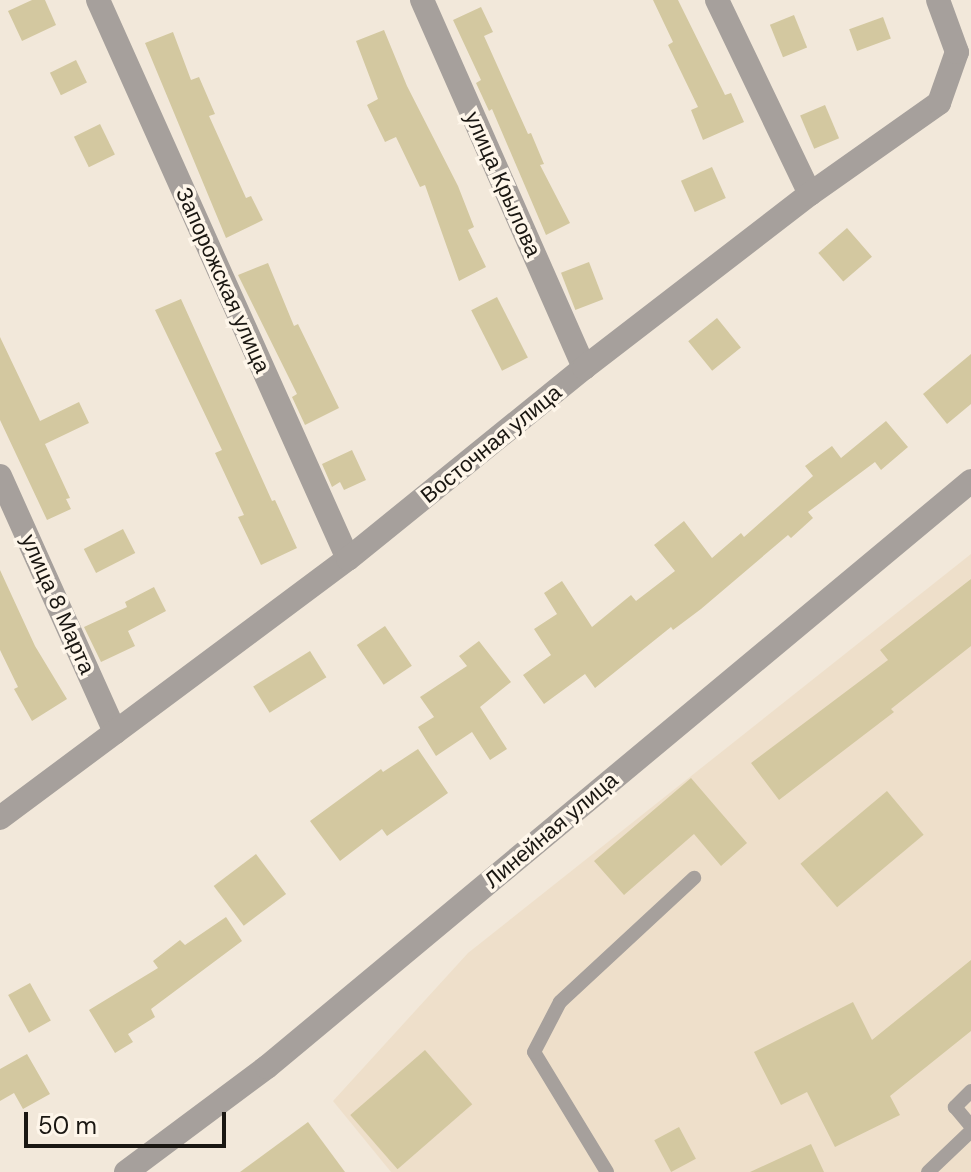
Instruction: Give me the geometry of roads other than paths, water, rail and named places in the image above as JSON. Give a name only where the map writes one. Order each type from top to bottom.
[{"type":"street","name":"Запорожская улица","points":[[98,0],[348,559]]},
{"type":"street","name":"улица Крылова","points":[[422,0],[584,368]]},
{"type":"street","points":[[717,0],[810,194]]},
{"type":"street","name":"Восточная улица","points":[[0,818],[348,559],[584,368],[810,194],[939,103],[957,52],[938,0]]},
{"type":"street","name":"улица 8 Марта","points":[[0,476],[115,732]]},
{"type":"street","name":"Линейная улица","points":[[126,1172],[267,1067],[971,481]]},
{"type":"lane","points":[[607,1172],[534,1052],[560,1002],[694,878]]},
{"type":"lane","points":[[928,1172],[971,1129],[955,1107],[971,1091]]}]
